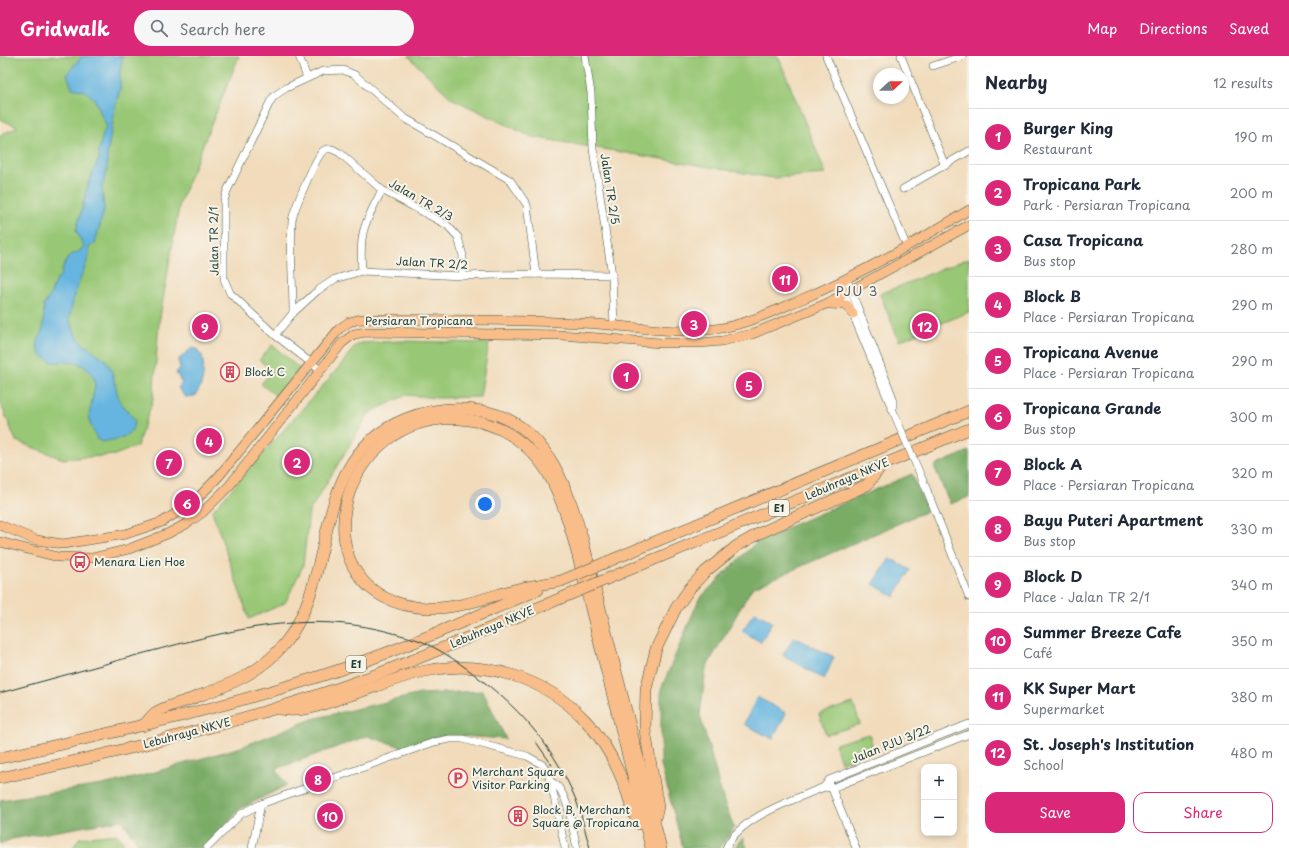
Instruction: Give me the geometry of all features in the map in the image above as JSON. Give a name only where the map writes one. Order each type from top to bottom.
[{"type":"highway","points":[[143,726],[155,713],[234,683],[262,667],[285,643],[294,631],[307,603],[335,496],[349,466],[357,453],[368,443],[394,423],[424,412],[450,408],[491,413],[512,422],[531,436],[548,455],[567,490],[582,537],[661,848]]},
{"type":"highway","name":"Lebuhraya NKVE","points":[[0,758],[143,726],[270,691],[348,666],[448,628],[969,411]]},
{"type":"highway","points":[[561,580],[512,590],[483,600],[440,608],[416,607],[386,598],[368,585],[361,577],[355,569],[346,548],[344,522],[351,487],[362,464],[385,442],[408,428],[429,421],[455,418],[482,421],[507,432],[531,452],[545,470],[555,490],[575,548],[651,848]]},
{"type":"highway","name":"Lebuhraya NKVE","points":[[0,778],[136,746],[275,708],[376,674],[969,429]]},
{"type":"highway","points":[[654,822],[658,807],[645,730],[646,689],[656,649],[676,608],[690,588],[705,572],[737,546],[760,533],[867,485],[882,465]]},
{"type":"highway","points":[[275,708],[284,710],[306,709],[437,669],[479,668],[522,678],[548,690],[561,699],[585,720],[596,733],[605,745],[619,772],[637,821],[648,833]]},
{"type":"main road","name":"Persiaran Tropicana","points":[[0,542],[58,557],[92,558],[129,549],[167,534],[186,524],[202,513],[229,486],[315,366],[339,329],[349,322],[361,319],[582,323],[663,330],[707,330],[722,328],[759,318],[843,282],[907,247],[969,210]]},
{"type":"main road","name":"Persiaran Tropicana","points":[[0,525],[36,540],[64,544],[126,534],[162,522],[194,502],[219,476],[315,366],[347,338],[354,334],[366,332],[561,335],[660,343],[700,343],[722,341],[752,334],[826,304],[969,226]]},
{"type":"main road","points":[[826,304],[847,305],[853,314]]},
{"type":"main road","points":[[612,338],[614,326]]},
{"type":"street","points":[[299,56],[307,78]]},
{"type":"street","name":"Jalan TR 2/5","points":[[585,56],[591,93],[593,149],[612,275],[614,326]]},
{"type":"street","points":[[826,56],[907,247]]},
{"type":"street","points":[[901,56],[945,166]]},
{"type":"street","points":[[933,66],[963,56]]},
{"type":"street","name":"Jalan TR 2/1","points":[[315,366],[275,335],[230,293],[224,279],[224,201],[227,191],[274,96],[286,88],[307,78],[334,69],[349,72],[403,117],[510,180],[527,205],[536,274]]},
{"type":"street","name":"Jalan TR 2/3","points":[[293,313],[292,230],[294,211],[322,151],[332,148],[340,153],[382,190],[447,225],[458,237],[463,256],[462,276]]},
{"type":"street","points":[[903,190],[969,151]]},
{"type":"street","points":[[362,271],[362,231],[382,190]]},
{"type":"street","name":"Jalan TR 2/2","points":[[275,335],[293,313],[317,291],[335,279],[362,271],[462,276],[536,274],[612,275]]},
{"type":"street","points":[[843,282],[892,398],[893,411]]},
{"type":"street","points":[[848,293],[853,314],[926,488],[969,597]]},
{"type":"street","name":"Jalan PJU 3/22","points":[[829,780],[969,724]]},
{"type":"street","name":"Jalan PJU 3/22","points":[[824,787],[832,788],[969,734]]},
{"type":"street","points":[[207,848],[241,814],[261,804],[418,747],[450,739],[463,739],[536,760],[543,765],[551,782],[565,848]]},
{"type":"street","points":[[726,848],[729,842],[744,825],[764,814],[824,787],[829,780]]},
{"type":"street","points":[[829,780],[856,848]]},
{"type":"street","points":[[551,782],[559,787],[564,799],[571,818],[577,848]]},
{"type":"street","points":[[252,848],[261,804]]},
{"type":"green space","points":[[0,56],[239,56],[180,202],[159,323],[153,400],[137,446],[115,455],[63,459],[16,441],[0,402],[0,135],[18,127],[0,119]]},
{"type":"green space","points":[[408,56],[778,56],[826,174],[774,178],[532,137],[451,98]]},
{"type":"green space","points":[[969,258],[969,312],[899,341],[880,294]]},
{"type":"green space","points":[[401,341],[489,343],[480,397],[438,398],[406,395],[369,413],[309,512],[303,566],[285,603],[249,619],[212,511],[341,365],[354,347],[360,343]]},
{"type":"green space","points":[[272,345],[300,369],[276,396],[261,384],[272,371],[259,360]]},
{"type":"green space","points":[[969,451],[969,497],[950,504],[934,466]]},
{"type":"green space","points":[[912,474],[927,511],[752,588],[706,668],[700,715],[724,802],[734,828],[720,848],[683,848],[661,765],[661,689],[699,599],[758,540]]},
{"type":"green space","points":[[483,691],[506,739],[448,735],[402,747],[367,736],[276,769],[287,785],[240,809],[204,848],[141,848],[122,820],[12,839],[0,844],[0,800],[102,785],[141,776],[241,747],[312,719],[420,694]]},
{"type":"green space","points":[[853,703],[860,724],[826,735],[819,714]]},
{"type":"green space","points":[[869,734],[874,751],[841,762],[835,744]]},
{"type":"green space","points":[[117,834],[127,848],[73,848],[79,838]]},
{"type":"green space","points":[[743,837],[747,848],[735,848]]},
{"type":"water","points":[[82,56],[123,56],[120,70],[120,89],[115,108],[107,156],[107,170],[102,187],[104,210],[95,243],[89,247],[89,256],[76,290],[69,319],[76,335],[82,343],[105,359],[112,371],[119,400],[135,421],[131,431],[123,437],[102,442],[97,439],[90,423],[89,416],[95,386],[94,378],[87,368],[78,363],[52,362],[40,355],[37,344],[43,329],[44,305],[51,294],[55,282],[61,275],[62,269],[69,256],[80,251],[84,246],[76,231],[89,181],[100,157],[98,152],[107,127],[95,100],[85,91],[72,88],[67,74]]},
{"type":"water","points":[[192,348],[197,349],[200,355],[202,355],[203,376],[198,392],[195,396],[185,397],[178,388],[182,383],[176,373],[180,368],[178,360]]},
{"type":"water","points":[[890,558],[910,570],[894,597],[873,584]]},
{"type":"water","points":[[755,612],[772,622],[761,642],[742,631]]},
{"type":"water","points":[[794,637],[834,657],[824,679],[783,655]]},
{"type":"water","points":[[757,697],[786,713],[773,739],[744,724]]},
{"type":"tram line","points":[[0,693],[201,638],[264,626],[295,623],[327,623],[359,626],[393,633],[423,642],[453,659],[496,691],[524,718],[537,733],[559,765],[568,782],[576,800],[590,848]]},
{"type":"tram line","points":[[536,742],[552,765]]},
{"type":"place","name":"KK Super Mart","points":[[785,279]]},
{"type":"place","name":"Casa Tropicana","points":[[694,324]]},
{"type":"place","name":"St. Joseph's Institution","points":[[925,326]]},
{"type":"place","name":"Block D","points":[[205,327]]},
{"type":"place","name":"Block C","points":[[230,372]]},
{"type":"place","name":"Burger King","points":[[626,376]]},
{"type":"place","name":"Tropicana Avenue","points":[[749,385]]},
{"type":"place","name":"Block B","points":[[209,441]]},
{"type":"place","name":"Tropicana Park","points":[[297,462]]},
{"type":"place","name":"Block A","points":[[169,463]]},
{"type":"place","name":"Tropicana Grande","points":[[187,503]]},
{"type":"place","name":"Menara Lien Hoe","points":[[80,562]]},
{"type":"place","name":"Merchant Square Visitor Parking","points":[[458,778]]},
{"type":"place","name":"Bayu Puteri Apartment","points":[[318,779]]},
{"type":"place","name":"Summer Breeze Cafe","points":[[330,816]]},
{"type":"place","name":"Block B, Merchant Square @ Tropicana","points":[[518,816]]},
{"type":"district","name":"PJU 3","points":[[857,291]]}]
